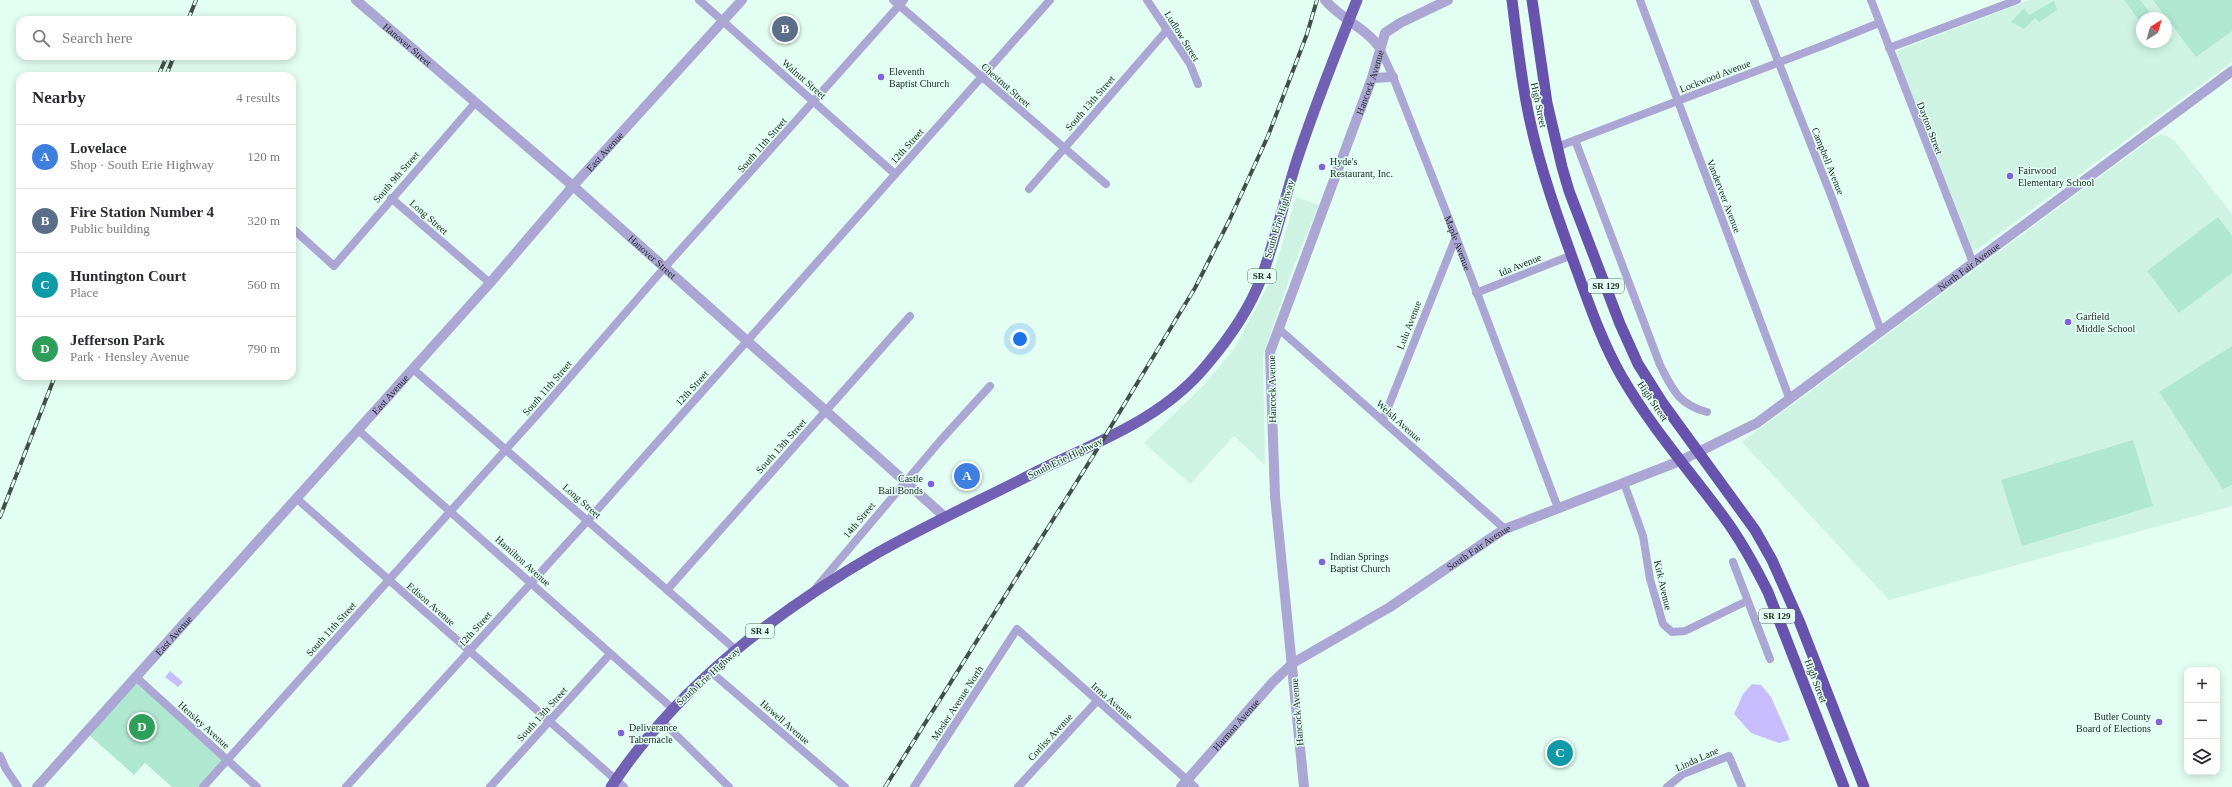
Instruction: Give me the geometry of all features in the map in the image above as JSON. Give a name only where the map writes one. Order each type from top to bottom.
[{"type":"highway","name":"High Street","points":[[1512,0],[1521,76],[1529,119],[1550,195],[1602,334],[1622,377],[1680,461],[1738,536],[1768,592],[1844,787]]},
{"type":"highway","name":"High Street","points":[[1532,0],[1547,103],[1558,147],[1580,219],[1620,324],[1638,364],[1662,402],[1700,452],[1755,530],[1772,560],[1800,623],[1864,787]]},
{"type":"main road","name":"South Erie Highway","points":[[617,784],[661,720],[672,708],[736,650],[776,618],[881,551],[945,517],[1079,450],[1139,422],[1176,397],[1218,352],[1246,310],[1262,276],[1298,159],[1357,0]]},
{"type":"street","name":"Hanover Street","points":[[356,0],[665,267],[746,343],[906,481],[945,517]]},
{"type":"street","name":"Walnut Street","points":[[699,0],[895,174]]},
{"type":"street","name":"East Avenue","points":[[37,787],[137,678],[296,498],[490,284],[572,186],[742,0]]},
{"type":"street","name":"12th Street","points":[[346,787],[468,650],[589,519],[1050,0]]},
{"type":"street","points":[[1149,2],[1158,0]]},
{"type":"street","name":"Maple Avenue","points":[[1325,0],[1335,12],[1370,36],[1380,48],[1393,76],[1456,237],[1558,508]]},
{"type":"street","name":"Hancock Avenue","points":[[1304,787],[1293,663],[1275,496],[1270,352],[1372,78],[1383,36],[1387,30],[1448,0]]},
{"type":"street","name":"Vanderveer Avenue","points":[[1640,0],[1790,400]]},
{"type":"street","name":"Campbell Avenue","points":[[1754,0],[1832,198],[1881,331]]},
{"type":"street","name":"Dayton Street","points":[[1871,0],[1973,263]]},
{"type":"street","points":[[1890,48],[2017,0]]},
{"type":"street","name":"Chestnut Street","points":[[899,2],[982,78],[1063,149],[1106,184]]},
{"type":"street","name":"South 11th Street","points":[[203,787],[506,449],[665,267],[814,101],[899,2]]},
{"type":"street","name":"Ludlow Street","points":[[1149,2],[1190,64],[1198,84]]},
{"type":"street","name":"Lockwood Avenue","points":[[1558,147],[1879,23]]},
{"type":"street","name":"South 13th Street","points":[[1029,189],[1167,30]]},
{"type":"street","name":"North Fair Avenue","points":[[1680,461],[1757,423],[1790,400],[2232,71]]},
{"type":"street","points":[[1372,78],[1393,76]]},
{"type":"street","name":"South 9th Street","points":[[296,232],[334,266],[391,198],[475,103]]},
{"type":"street","points":[[1575,140],[1660,365],[1674,392],[1690,407],[1707,412]]},
{"type":"street","name":"Long Street","points":[[391,198],[490,284]]},
{"type":"street","name":"Lulu Avenue","points":[[1383,420],[1456,237]]},
{"type":"street","name":"Ida Avenue","points":[[1476,293],[1572,255]]},
{"type":"street","name":"South 13th Street","points":[[667,590],[910,316]]},
{"type":"street","name":"Welsh Avenue","points":[[1279,328],[1505,529]]},
{"type":"street","name":"Long Street","points":[[413,368],[589,519],[736,650]]},
{"type":"street","name":"14th Street","points":[[809,596],[872,520],[990,386]]},
{"type":"street","name":"Hamilton Avenue","points":[[358,430],[451,510],[672,708]]},
{"type":"street","name":"South Fair Avenue","points":[[1293,663],[1395,604],[1505,529],[1680,461]]},
{"type":"street","name":"Kirk Avenue","points":[[1624,483],[1643,536],[1650,579],[1663,624],[1672,632],[1685,632],[1747,601]]},
{"type":"street","name":"Edison Avenue","points":[[296,498],[468,650],[550,720],[617,784]]},
{"type":"street","points":[[1733,562],[1770,659]]},
{"type":"street","name":"Irma Avenue","points":[[1017,629],[1097,701],[1184,783],[1195,787]]},
{"type":"street","name":"Mosler Avenue North","points":[[914,787],[1017,629]]},
{"type":"street","name":"South 13th Street","points":[[490,787],[610,654]]},
{"type":"street","name":"Harmon Avenue","points":[[1184,783],[1272,683],[1293,663]]},
{"type":"street","name":"Howell Avenue","points":[[711,672],[845,787]]},
{"type":"street","name":"Hensley Avenue","points":[[137,678],[257,787]]},
{"type":"street","name":"Corliss Avenue","points":[[1018,787],[1097,701]]},
{"type":"street","points":[[661,720],[729,787]]},
{"type":"street","points":[[0,756],[6,769],[18,787]]},
{"type":"street","name":"Linda Lane","points":[[1666,787],[1684,774],[1729,756],[1742,787]]},
{"type":"shaded area","name":"Fairwood Elementary School","points":[[2030,0],[2232,0],[2232,62],[1981,247],[1974,250],[1970,249],[1896,54],[1899,50]]},
{"type":"shaded area","points":[[2124,0],[2140,0],[2149,12],[2136,12],[2136,16]]},
{"type":"shaded area","points":[[2153,0],[2232,0],[2232,31],[2196,57],[2172,25],[2172,12],[2162,12]]},
{"type":"shaded area","points":[[2054,1],[2057,10],[2039,22],[2035,18],[2024,29],[2011,22],[2024,8],[2029,15]]},
{"type":"shaded area","name":"Garfield Middle School","points":[[2163,134],[2174,140],[2232,214],[2232,506],[1889,600],[1742,442],[2151,139]]},
{"type":"shaded area","points":[[1296,197],[1319,205],[1293,268],[1263,355],[1265,465],[1234,436],[1190,484],[1144,443],[1204,385],[1234,349],[1272,278]]},
{"type":"shaded area","points":[[2218,217],[2232,236],[2232,273],[2179,313],[2147,271]]},
{"type":"shaded area","points":[[2232,346],[2232,485],[2223,489],[2159,392]]},
{"type":"shaded area","points":[[2133,440],[2153,506],[2022,546],[2001,480]]},
{"type":"shaded area","points":[[170,671],[183,682],[178,687],[165,677]]},
{"type":"shaded area","points":[[137,678],[228,760],[203,787],[172,787],[145,763],[134,775],[87,733]]},
{"type":"shaded area","points":[[1752,684],[1761,685],[1771,697],[1790,740],[1779,743],[1751,733],[1734,714],[1743,694]]},
{"type":"railway","points":[[190,16],[196,0]]},
{"type":"railway","points":[[885,787],[1093,456],[1195,288],[1229,221],[1268,136],[1307,34],[1317,0]]},
{"type":"railway","points":[[160,72],[165,60]]},
{"type":"railway","points":[[168,72],[172,60]]},
{"type":"railway","points":[[0,517],[53,380]]},
{"type":"place","name":"Fire Station Number 4","points":[[785,29]]},
{"type":"place","name":"Eleventh Baptist Church","points":[[881,77]]},
{"type":"place","name":"Hyde's Restaurant, Inc.","points":[[1322,167]]},
{"type":"place","name":"Fairwood Elementary School","points":[[2010,176]]},
{"type":"place","name":"Garfield Middle School","points":[[2068,322]]},
{"type":"place","name":"Lovelace","points":[[967,476]]},
{"type":"place","name":"Castle Bail Bonds","points":[[931,484]]},
{"type":"place","name":"Indian Springs Baptist Church","points":[[1322,562]]},
{"type":"place","name":"Butler County Board of Elections","points":[[2159,722]]},
{"type":"place","name":"Jefferson Park","points":[[142,727]]},
{"type":"place","name":"Deliverance Tabernacle","points":[[621,733]]},
{"type":"place","name":"Huntington Court","points":[[1560,753]]}]
